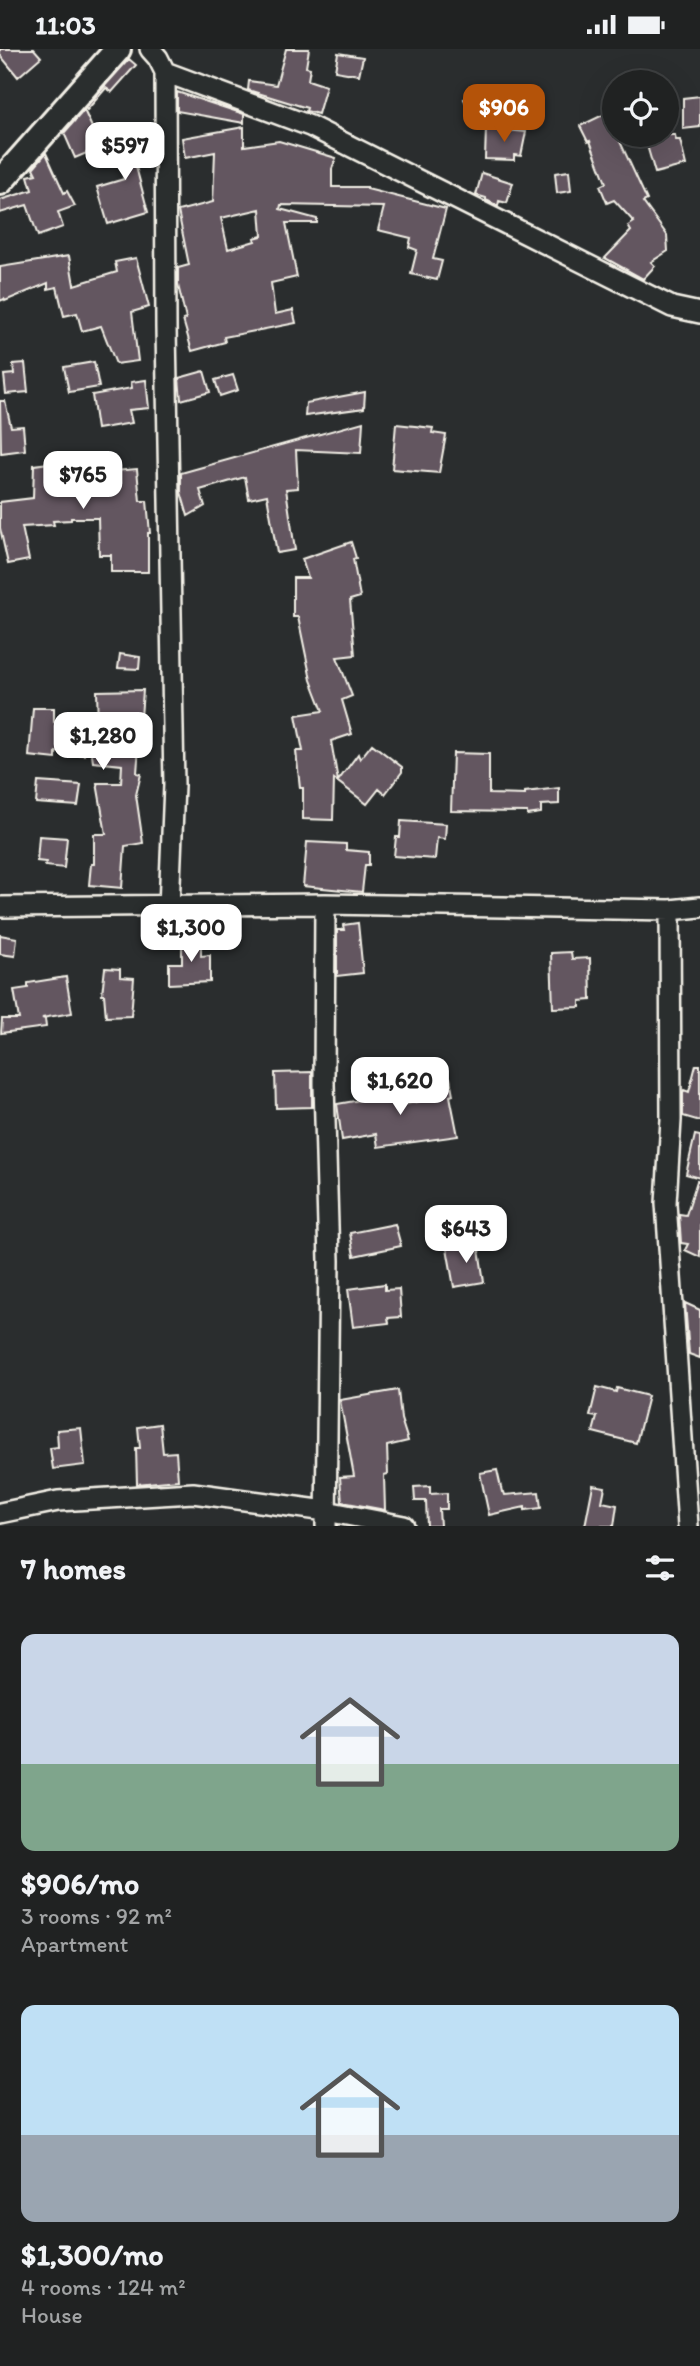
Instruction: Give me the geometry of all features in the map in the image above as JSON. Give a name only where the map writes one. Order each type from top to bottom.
[{"type":"main road","points":[[0,182],[118,49]]},
{"type":"street","points":[[150,49],[165,72],[166,328],[174,785],[169,907]]},
{"type":"street","points":[[165,72],[310,126],[672,307],[700,313]]},
{"type":"street","points":[[325,904],[324,1084],[329,1261],[326,1518]]},
{"type":"street","points":[[0,907],[325,904],[670,909],[700,907]]},
{"type":"street","points":[[670,909],[671,1120],[666,1203],[688,1526]]},
{"type":"street","points":[[0,1513],[58,1501],[193,1493],[326,1518],[404,1526]]},
{"type":"building","points":[[0,49],[34,49],[41,57],[18,77],[0,55]]},
{"type":"building","points":[[286,49],[309,49],[306,67],[310,68],[308,80],[326,86],[318,114],[306,111],[307,108],[248,90],[249,81],[276,85]]},
{"type":"building","points":[[338,53],[363,57],[359,75],[335,71]]},
{"type":"building","points":[[129,59],[136,65],[112,92],[106,88],[87,110],[85,108]]},
{"type":"building","points":[[486,89],[496,111],[474,121],[464,99]]},
{"type":"building","points":[[177,92],[244,114],[244,123],[177,111]]},
{"type":"building","points":[[700,96],[700,127],[683,129],[683,98]]},
{"type":"building","points":[[84,110],[101,147],[75,158],[64,133]]},
{"type":"building","points":[[602,115],[602,147],[623,147],[647,200],[643,202],[667,235],[668,251],[651,262],[655,266],[643,279],[605,258],[631,231],[628,226],[634,222],[614,200],[607,203],[600,186],[606,183],[590,141],[588,142],[580,126]]},
{"type":"building","points":[[244,127],[244,146],[279,141],[336,158],[332,169],[332,187],[367,187],[446,209],[433,259],[442,261],[437,280],[411,274],[417,250],[409,247],[411,238],[378,230],[384,207],[281,205],[280,209],[317,219],[317,223],[286,223],[297,277],[271,283],[275,314],[293,310],[296,323],[224,337],[225,342],[192,351],[183,320],[186,319],[178,285],[178,268],[189,265],[178,211],[213,202],[215,152],[185,158],[182,138]],"holes":[[[260,209],[262,236],[254,238],[255,241],[228,249],[221,218]]]},
{"type":"building","points":[[486,128],[526,132],[521,156],[514,155],[514,160],[485,159]]},
{"type":"building","points":[[137,131],[145,160],[135,163],[148,212],[108,224],[97,187],[124,179],[112,138]]},
{"type":"building","points":[[680,140],[686,165],[655,173],[647,147],[679,147]]},
{"type":"building","points":[[46,153],[64,193],[67,191],[75,206],[58,212],[63,227],[38,236],[27,205],[0,213],[0,200],[32,190],[28,176],[36,174],[33,168]]},
{"type":"building","points":[[569,171],[571,191],[557,193],[555,173]]},
{"type":"building","points":[[482,173],[513,183],[507,203],[499,201],[498,206],[476,195]]},
{"type":"building","points":[[69,256],[74,285],[117,272],[115,262],[136,258],[149,307],[132,312],[138,361],[116,364],[101,326],[82,331],[77,313],[64,316],[57,287],[48,289],[48,283],[0,301],[0,267]]},
{"type":"building","points":[[94,362],[99,387],[69,392],[64,367]]},
{"type":"building","points":[[25,363],[28,392],[6,394],[4,375],[14,374],[13,364]]},
{"type":"building","points":[[204,371],[210,392],[181,400],[179,378]]},
{"type":"building","points":[[233,375],[238,390],[220,396],[215,380]]},
{"type":"building","points":[[146,380],[149,408],[129,410],[132,423],[97,429],[92,395],[132,388],[131,382]]},
{"type":"building","points":[[365,392],[364,408],[305,416],[306,403]]},
{"type":"building","points":[[0,401],[5,401],[11,427],[23,426],[25,450],[1,453]]},
{"type":"building","points":[[363,422],[361,453],[296,450],[298,488],[286,489],[295,550],[277,553],[267,495],[249,499],[245,477],[200,490],[205,506],[188,516],[181,492],[181,473]]},
{"type":"building","points":[[396,424],[433,428],[432,433],[446,435],[439,473],[392,469]]},
{"type":"building","points":[[80,459],[80,466],[102,464],[103,472],[137,469],[140,501],[147,501],[150,533],[148,572],[111,572],[111,555],[99,555],[98,518],[71,518],[53,521],[54,525],[22,527],[29,560],[8,564],[0,528],[0,502],[33,498],[34,465]]},
{"type":"building","points":[[351,542],[356,558],[353,559],[360,597],[350,600],[355,655],[337,657],[352,696],[342,700],[352,734],[331,741],[338,781],[358,754],[360,759],[372,744],[402,767],[402,772],[385,794],[379,789],[367,804],[334,779],[333,820],[303,819],[303,788],[300,788],[296,751],[303,751],[296,715],[323,711],[311,680],[298,617],[293,617],[293,578],[308,578],[302,559]]},
{"type":"building","points":[[120,654],[140,657],[139,669],[118,668]]},
{"type":"building","points":[[143,690],[137,773],[141,774],[136,795],[143,843],[125,846],[122,888],[89,885],[91,864],[94,864],[94,834],[106,834],[97,783],[121,783],[122,765],[93,762],[88,725],[98,726],[97,691]]},
{"type":"building","points":[[33,708],[54,708],[54,722],[88,725],[84,755],[56,752],[56,759],[29,756]]},
{"type":"building","points":[[453,753],[489,754],[489,794],[525,795],[525,792],[559,788],[559,804],[541,805],[541,813],[527,815],[527,812],[451,811]]},
{"type":"building","points":[[38,782],[81,785],[78,806],[36,803]]},
{"type":"building","points":[[401,821],[446,824],[445,839],[437,838],[435,859],[394,856],[396,837],[400,837]]},
{"type":"building","points":[[39,836],[67,838],[64,868],[45,866],[46,862],[37,861]]},
{"type":"building","points":[[307,842],[346,844],[346,850],[369,852],[369,865],[365,865],[362,892],[303,886]]},
{"type":"building","points":[[358,923],[363,973],[337,976],[337,930],[344,930],[343,925]]},
{"type":"building","points":[[0,935],[17,938],[15,956],[0,954]]},
{"type":"building","points":[[201,935],[201,956],[210,955],[210,982],[169,984],[169,963],[182,963],[182,936]]},
{"type":"building","points":[[571,952],[572,959],[590,958],[591,1000],[580,1001],[580,1007],[553,1008],[551,953]]},
{"type":"building","points":[[105,968],[120,969],[120,977],[134,978],[131,1016],[106,1017],[102,994]]},
{"type":"building","points":[[66,977],[72,1013],[42,1018],[45,1019],[46,1027],[1,1033],[2,1019],[19,1019],[14,990],[28,988],[28,983]]},
{"type":"building","points":[[696,1065],[700,1065],[700,1121],[683,1116],[683,1092],[689,1092]]},
{"type":"building","points":[[312,1072],[312,1107],[276,1108],[275,1073]]},
{"type":"building","points":[[450,1078],[453,1095],[450,1096],[458,1136],[378,1147],[376,1134],[342,1140],[337,1104],[378,1097],[377,1093],[403,1088],[406,1104],[431,1099],[439,1096],[437,1080]]},
{"type":"building","points":[[695,1135],[700,1136],[700,1178],[686,1174]]},
{"type":"building","points":[[697,1181],[700,1182],[700,1257],[685,1250],[688,1244],[681,1243],[679,1214],[686,1215]]},
{"type":"building","points":[[395,1224],[401,1246],[354,1256],[350,1233]]},
{"type":"building","points":[[478,1243],[484,1282],[454,1287],[447,1248]]},
{"type":"building","points":[[385,1284],[385,1290],[399,1289],[401,1317],[388,1318],[389,1323],[353,1327],[348,1289]]},
{"type":"building","points":[[685,1303],[700,1310],[700,1358],[689,1354]]},
{"type":"building","points":[[597,1387],[616,1392],[617,1388],[648,1396],[636,1443],[593,1432],[597,1417],[590,1416]]},
{"type":"building","points":[[398,1390],[401,1419],[408,1441],[387,1446],[385,1510],[342,1502],[340,1477],[354,1476],[340,1400]]},
{"type":"building","points":[[160,1424],[163,1453],[176,1452],[178,1480],[137,1484],[136,1448],[140,1448],[138,1427]]},
{"type":"building","points":[[81,1428],[85,1465],[53,1469],[50,1448],[58,1447],[57,1430]]},
{"type":"building","points":[[497,1470],[505,1495],[539,1492],[541,1508],[525,1510],[525,1507],[489,1515],[480,1473]]},
{"type":"building","points":[[593,1485],[605,1487],[602,1502],[617,1505],[614,1526],[585,1526]]},
{"type":"building","points":[[430,1486],[430,1494],[447,1493],[447,1509],[439,1509],[440,1526],[427,1526],[426,1501],[415,1501],[414,1487]]}]
